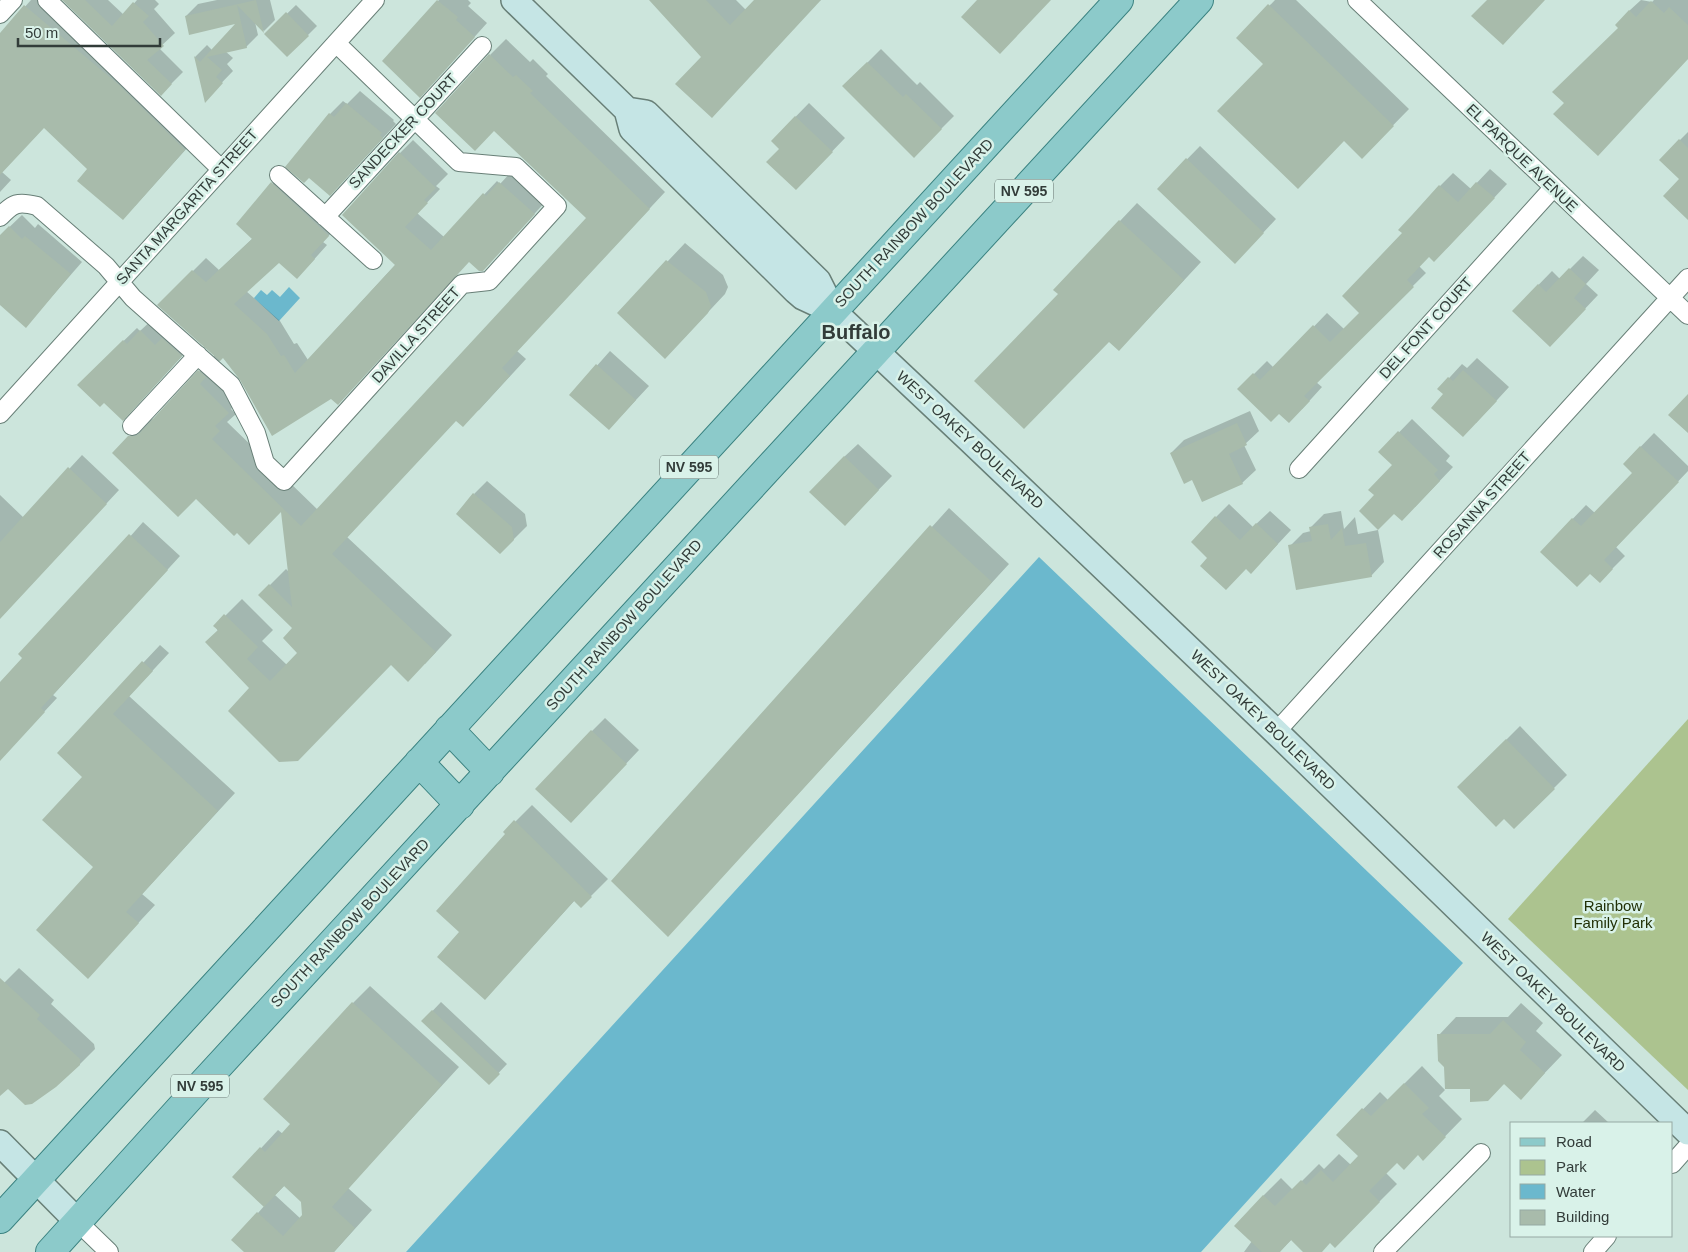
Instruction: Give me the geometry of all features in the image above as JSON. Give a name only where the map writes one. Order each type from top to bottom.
[{"type":"main road","name":"WEST OAKEY BOULEVARD","points":[[514,0],[627,110],[632,129],[796,291],[803,297],[833,311],[1276,732],[1688,1132]]},
{"type":"main road","name":"SOUTH RAINBOW BOULEVARD","points":[[0,1219],[1119,0]]},
{"type":"main road","name":"SOUTH RAINBOW BOULEVARD","points":[[50,1252],[202,1083],[1199,0]]},
{"type":"main road","points":[[449,729],[490,772]]},
{"type":"main road","points":[[419,762],[460,804]]},
{"type":"main road","points":[[0,1143],[78,1222]]},
{"type":"street","points":[[0,14],[13,0]]},
{"type":"street","points":[[46,0],[221,169]]},
{"type":"street","name":"SANTA MARGARITA STREET","points":[[0,414],[375,0]]},
{"type":"street","name":"EL PARQUE AVENUE","points":[[1358,0],[1553,188],[1688,314]]},
{"type":"street","points":[[336,43],[413,118]]},
{"type":"street","name":"SANDECKER COURT","points":[[325,217],[413,118],[482,46]]},
{"type":"street","name":"DAVILLA STREET","points":[[198,355],[230,385],[256,434],[266,463],[284,481],[462,284],[488,280],[557,206],[516,167],[459,162],[413,118]]},
{"type":"street","points":[[279,175],[373,260]]},
{"type":"street","name":"DEL FONT COURT","points":[[1299,469],[1553,188]]},
{"type":"street","points":[[0,217],[11,205],[25,203],[37,206],[106,266],[119,282],[198,355],[132,426]]},
{"type":"street","name":"ROSANNA STREET","points":[[1276,732],[1688,278]]},
{"type":"street","points":[[1673,1163],[1688,1146]]},
{"type":"street","points":[[1383,1252],[1481,1153]]},
{"type":"street","points":[[78,1222],[109,1252]]},
{"type":"street","points":[[1593,1252],[1606,1237]]},
{"type":"green space","name":"Rainbow Family Park","points":[[1688,719],[1688,1090],[1508,919]]},
{"type":"water","points":[[289,287],[300,298],[279,321],[254,298],[261,290],[267,295],[272,290],[280,297]]},
{"type":"water","points":[[1039,557],[1463,963],[1201,1252],[406,1252]]},
{"type":"building","points":[[62,0],[85,0],[112,26],[133,2],[149,16],[143,22],[164,46],[147,60],[172,84],[161,96]]},
{"type":"building","points":[[256,0],[264,33],[237,5],[247,48],[207,57],[222,70],[216,77],[223,83],[205,103],[194,56],[200,62],[235,24],[189,35],[185,16]]},
{"type":"building","points":[[437,0],[458,17],[456,20],[475,37],[420,98],[382,61]]},
{"type":"building","points":[[649,0],[706,0],[730,25],[754,0],[821,0],[712,118],[675,84],[701,57]]},
{"type":"building","points":[[977,0],[1051,0],[1000,54],[961,17]]},
{"type":"building","points":[[1487,0],[1545,0],[1503,45],[1471,16]]},
{"type":"building","points":[[1651,1],[1664,13],[1669,7],[1688,25],[1688,59],[1598,156],[1553,114],[1564,103],[1552,92],[1618,28],[1615,25],[1629,10],[1636,17]]},
{"type":"building","points":[[1268,4],[1394,126],[1362,159],[1344,141],[1298,189],[1217,111],[1263,64],[1236,38]]},
{"type":"building","points":[[24,5],[119,85],[185,150],[123,220],[77,181],[87,169],[44,128],[0,175],[0,33]]},
{"type":"building","points":[[286,12],[309,36],[287,57],[264,34]]},
{"type":"building","points":[[489,54],[513,77],[516,75],[533,91],[530,93],[650,209],[502,368],[510,376],[463,427],[456,421],[332,554],[436,652],[408,682],[391,665],[298,761],[279,762],[228,711],[249,688],[205,642],[218,630],[213,626],[224,614],[258,647],[247,659],[270,681],[297,653],[283,638],[292,628],[258,595],[269,584],[292,607],[281,512],[249,545],[237,533],[234,536],[196,499],[178,517],[112,453],[128,436],[135,436],[140,433],[198,370],[206,377],[200,384],[229,413],[215,426],[220,431],[212,439],[301,526],[586,218],[494,131],[475,151],[435,113]]},
{"type":"building","points":[[867,62],[903,97],[906,94],[942,129],[914,158],[842,86]]},
{"type":"building","points":[[346,103],[382,133],[380,135],[383,138],[330,196],[309,178],[304,183],[285,167],[329,113],[334,117]]},
{"type":"building","points":[[795,116],[833,152],[796,190],[766,162],[779,149],[771,141]]},
{"type":"building","points":[[1679,139],[1688,148],[1688,220],[1663,196],[1679,179],[1659,160]]},
{"type":"building","points":[[399,152],[436,188],[424,200],[428,203],[405,227],[431,250],[483,193],[486,196],[499,182],[535,214],[483,271],[479,271],[469,262],[338,405],[331,399],[272,436],[240,380],[223,358],[220,361],[157,305],[192,270],[206,282],[252,239],[236,224],[271,182],[329,236],[311,255],[315,259],[297,279],[279,263],[234,304],[267,334],[281,356],[284,355],[295,373],[395,265],[342,215]]},
{"type":"building","points":[[1186,158],[1264,233],[1235,264],[1157,189]]},
{"type":"building","points":[[1476,182],[1495,198],[1434,262],[1429,257],[1407,280],[1414,287],[1304,396],[1310,401],[1289,423],[1279,414],[1271,422],[1237,389],[1253,373],[1260,380],[1313,325],[1330,342],[1359,313],[1342,296],[1402,233],[1398,230],[1439,185],[1458,202]]},
{"type":"building","points":[[1119,220],[1184,280],[1119,351],[1109,342],[1024,429],[974,381],[1058,294],[1053,290]]},
{"type":"building","points":[[9,226],[22,239],[25,236],[71,274],[26,328],[0,305],[0,235]]},
{"type":"building","points":[[666,260],[706,292],[711,306],[708,313],[665,359],[617,313]]},
{"type":"building","points":[[1569,268],[1586,284],[1574,298],[1586,309],[1550,347],[1512,311],[1538,284],[1546,292]]},
{"type":"building","points":[[140,330],[155,345],[162,338],[182,356],[123,421],[104,403],[100,407],[77,385],[123,340],[127,344]]},
{"type":"building","points":[[596,364],[636,400],[609,430],[569,395]]},
{"type":"building","points":[[1463,370],[1497,401],[1463,437],[1431,408],[1443,394],[1437,389],[1448,377],[1453,381]]},
{"type":"building","points":[[1688,394],[1688,433],[1668,415]]},
{"type":"building","points":[[1237,423],[1247,445],[1229,454],[1243,484],[1202,502],[1192,480],[1184,484],[1170,453]]},
{"type":"building","points":[[1398,431],[1438,470],[1434,474],[1440,481],[1402,521],[1394,514],[1378,530],[1359,511],[1374,495],[1368,490],[1392,465],[1378,452]]},
{"type":"building","points":[[1640,446],[1679,482],[1604,560],[1613,569],[1600,583],[1590,574],[1577,587],[1540,552],[1572,518],[1581,526],[1632,473],[1623,464]]},
{"type":"building","points":[[844,456],[879,490],[845,526],[809,492]]},
{"type":"building","points":[[68,467],[107,504],[0,619],[0,542]]},
{"type":"building","points":[[473,493],[512,527],[514,540],[500,554],[456,514]]},
{"type":"building","points":[[1215,516],[1240,540],[1256,523],[1278,544],[1251,574],[1246,569],[1226,590],[1200,566],[1207,558],[1191,542]]},
{"type":"building","points":[[1328,524],[1331,540],[1342,528],[1345,546],[1366,543],[1372,577],[1296,590],[1288,545],[1312,541],[1309,527]]},
{"type":"building","points":[[930,525],[992,582],[668,937],[611,881]]},
{"type":"building","points":[[129,534],[168,570],[41,708],[45,712],[0,761],[0,682],[22,658],[18,654]]},
{"type":"building","points":[[142,661],[153,671],[113,714],[218,811],[126,912],[139,923],[88,979],[36,930],[93,867],[42,820],[82,777],[57,753]]},
{"type":"building","points":[[591,730],[627,764],[571,823],[535,789]]},
{"type":"building","points":[[1506,739],[1555,789],[1514,829],[1504,819],[1496,827],[1457,787]]},
{"type":"building","points":[[514,820],[592,897],[581,908],[574,901],[485,1000],[437,957],[459,932],[436,911],[505,834],[503,832]]},
{"type":"building","points":[[0,978],[40,1015],[37,1019],[80,1059],[80,1065],[56,1087],[32,1104],[25,1105],[8,1089],[0,1096]]},
{"type":"building","points":[[352,1002],[442,1085],[332,1207],[355,1228],[334,1252],[244,1252],[231,1240],[257,1212],[283,1236],[302,1215],[301,1202],[284,1186],[264,1207],[232,1177],[260,1147],[265,1152],[290,1124],[263,1099]]},
{"type":"building","points":[[432,1010],[500,1074],[489,1085],[421,1021]]},
{"type":"building","points":[[1503,1020],[1526,1042],[1520,1050],[1545,1073],[1521,1100],[1504,1084],[1488,1101],[1470,1102],[1470,1089],[1445,1089],[1444,1067],[1438,1061],[1437,1034],[1490,1034]]},
{"type":"building","points":[[1404,1083],[1429,1108],[1422,1114],[1446,1137],[1423,1161],[1418,1155],[1404,1170],[1397,1163],[1369,1191],[1380,1202],[1335,1248],[1330,1243],[1322,1252],[1303,1252],[1291,1240],[1280,1252],[1262,1252],[1234,1226],[1263,1195],[1275,1206],[1301,1180],[1306,1185],[1321,1170],[1333,1182],[1358,1156],[1336,1135],[1362,1108],[1371,1116]]},
{"type":"district","name":"Buffalo","points":[[856,332]]}]
